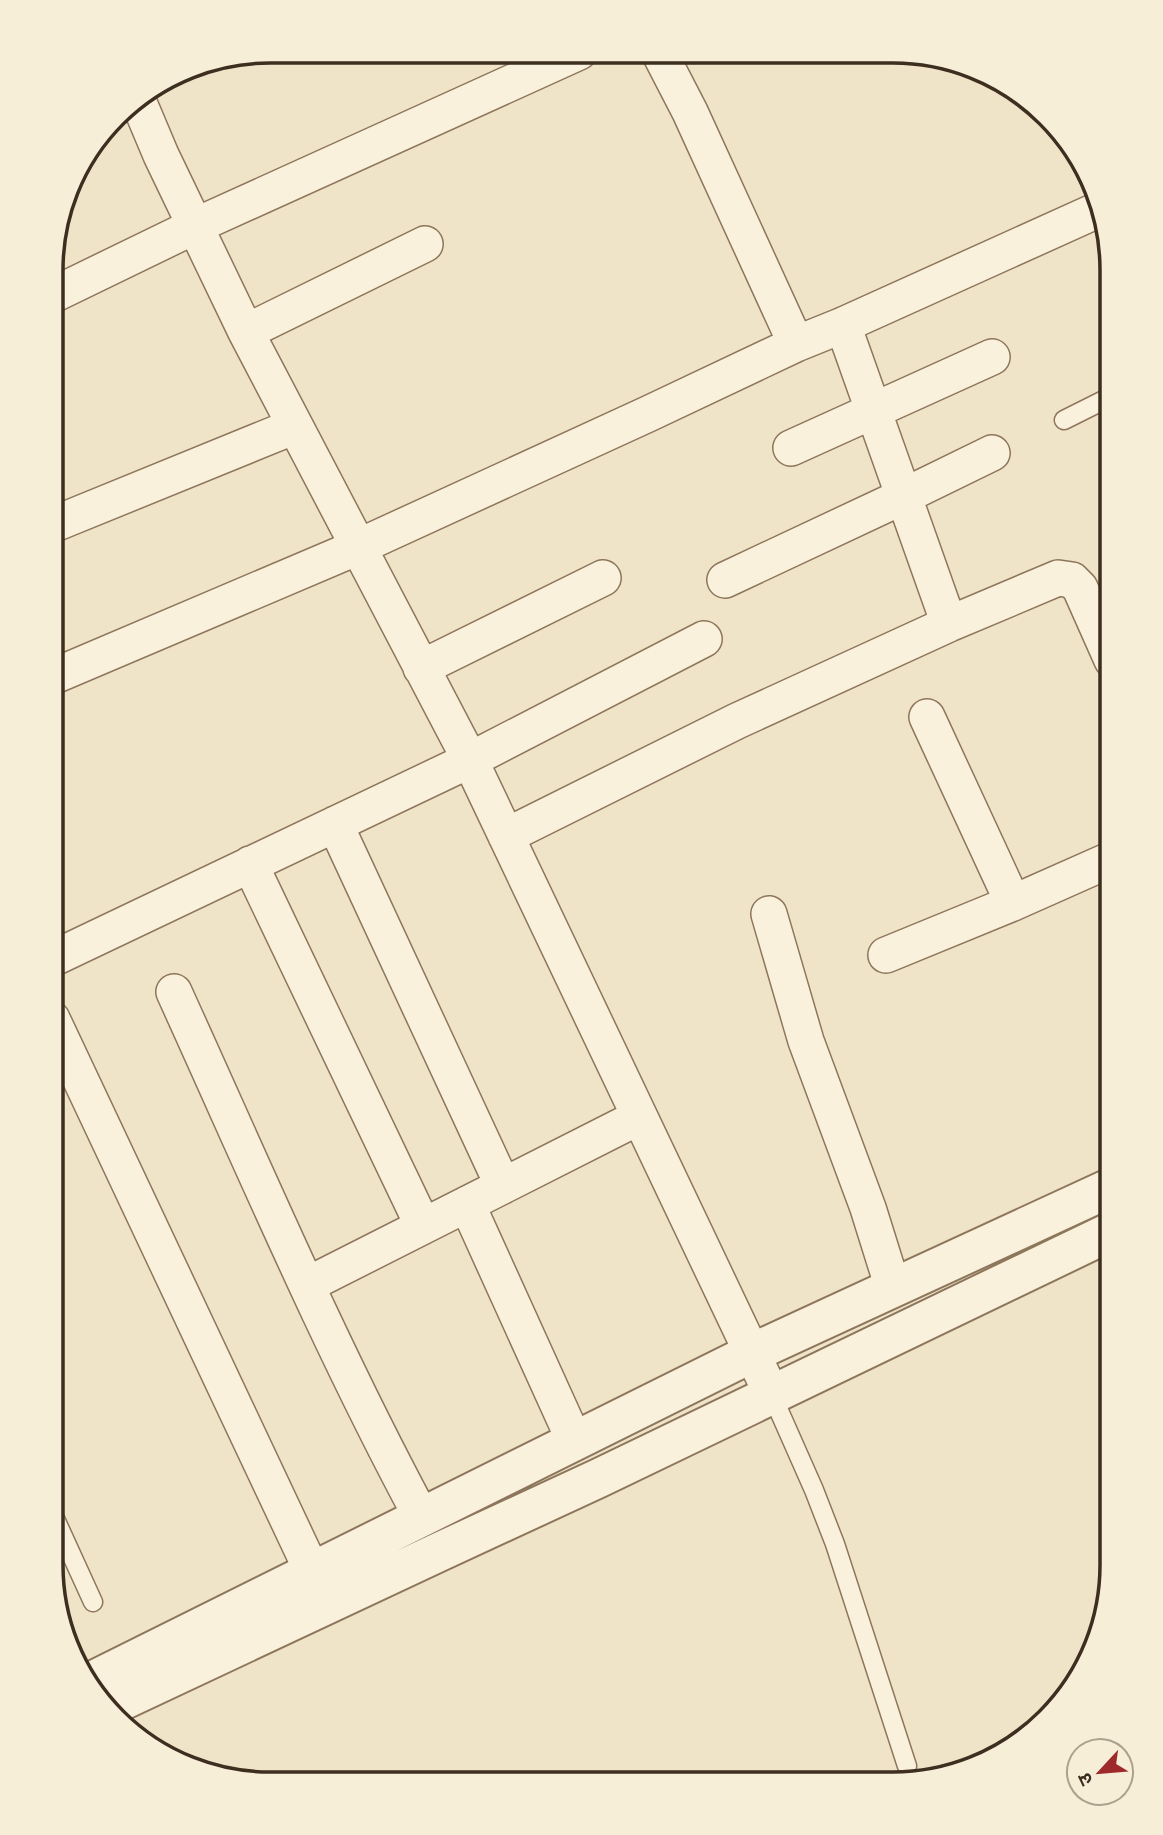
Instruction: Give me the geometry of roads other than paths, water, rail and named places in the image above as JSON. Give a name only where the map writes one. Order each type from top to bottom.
[{"type":"street","points":[[63,290],[195,226],[555,63]]},
{"type":"street","points":[[665,63],[690,112],[796,344]]},
{"type":"street","points":[[141,108],[246,332],[470,760],[772,1395]]},
{"type":"street","points":[[63,672],[359,547],[796,344],[1091,213]]},
{"type":"street","points":[[246,332],[425,244]]},
{"type":"street","points":[[843,325],[949,624]]},
{"type":"street","points":[[791,448],[992,357]]},
{"type":"street","points":[[63,521],[295,426]]},
{"type":"street","points":[[725,580],[992,453]]},
{"type":"street","points":[[421,668],[603,578]]},
{"type":"street","points":[[506,836],[737,722],[1046,582],[1058,578],[1072,580],[1080,587],[1100,633]]},
{"type":"street","points":[[63,954],[470,760],[704,639]]},
{"type":"street","points":[[927,717],[1013,903]]},
{"type":"street","points":[[335,824],[503,1185]]},
{"type":"street","points":[[250,864],[423,1226]]},
{"type":"street","points":[[886,955],[1100,864]]},
{"type":"street","points":[[769,914],[806,1041],[868,1208],[892,1289]]},
{"type":"street","points":[[174,992],[307,1285],[391,1461],[422,1518]]},
{"type":"street","points":[[63,1043],[312,1571]]},
{"type":"street","points":[[307,1285],[639,1117]]},
{"type":"street","points":[[98,1678],[752,1353],[1100,1193]]},
{"type":"street","points":[[467,1204],[574,1440]]},
{"type":"street","points":[[117,1703],[599,1478],[1100,1237]]},
{"type":"lane","points":[[1064,420],[1100,402]]},
{"type":"lane","points":[[772,1395],[835,1544],[907,1766]]},
{"type":"lane","points":[[63,1536],[93,1602]]}]
